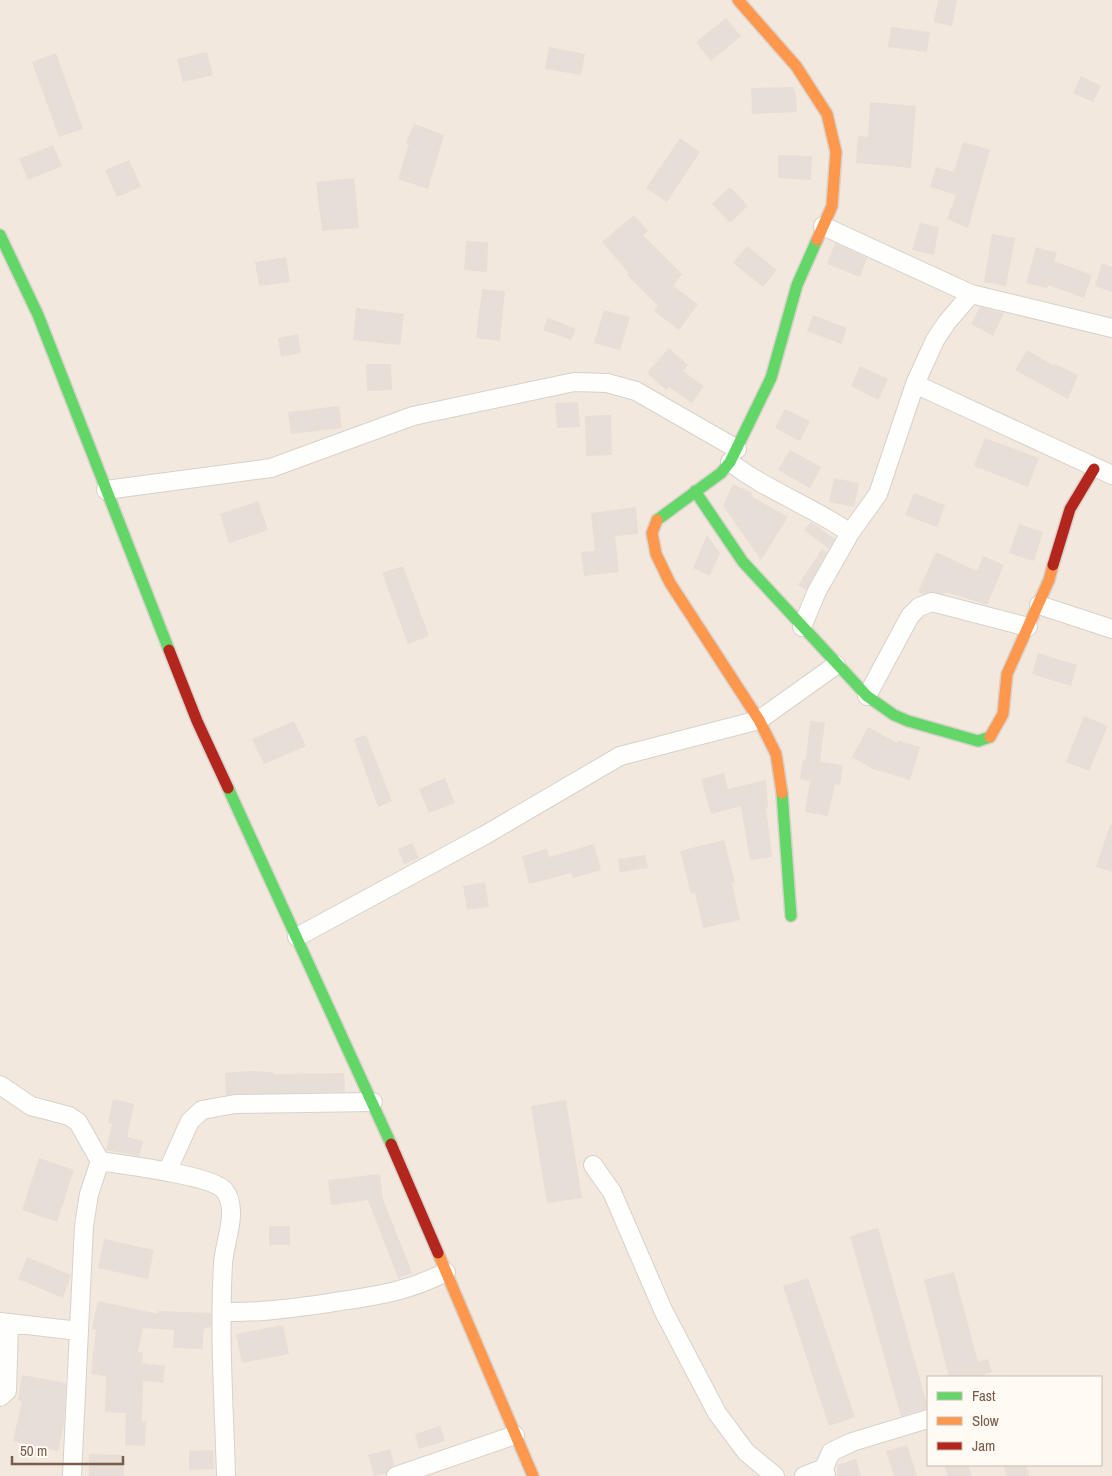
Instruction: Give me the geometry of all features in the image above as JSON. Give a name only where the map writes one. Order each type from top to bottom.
[{"type":"street","points":[[738,0],[796,66],[827,114],[836,152],[832,206],[797,285],[771,378],[734,455],[721,473],[658,517],[652,532],[656,554],[670,583],[759,720],[776,754],[780,773],[791,916]]},
{"type":"street","points":[[823,226],[971,294],[1112,328]]},
{"type":"street","points":[[0,234],[38,315],[197,721],[373,1102],[533,1476]]},
{"type":"street","points":[[802,627],[817,591],[850,533],[878,494],[914,384],[946,322],[971,294]]},
{"type":"street","points":[[106,490],[271,468],[413,416],[574,382],[607,383],[636,392],[734,455],[750,478],[824,514],[850,533]]},
{"type":"street","points":[[914,384],[1094,469],[1112,475]]},
{"type":"street","points":[[695,491],[743,562],[836,665],[867,696],[894,715],[908,721],[978,741],[988,739],[996,730],[1003,714],[1007,674],[1039,605],[1053,569],[1070,509],[1094,469]]},
{"type":"street","points":[[867,696],[910,616],[919,607],[932,602],[1028,627]]},
{"type":"street","points":[[1039,605],[1112,629]]},
{"type":"street","points":[[297,937],[485,835],[620,756],[759,720],[836,665]]},
{"type":"street","points":[[0,1085],[31,1106],[70,1116],[78,1122],[100,1161],[89,1194],[84,1226],[72,1476]]},
{"type":"street","points":[[166,1172],[190,1121],[202,1110],[235,1104],[373,1102]]},
{"type":"street","points":[[100,1161],[207,1180],[224,1190],[232,1209],[223,1262],[221,1394],[226,1476]]},
{"type":"street","points":[[593,1164],[612,1192],[662,1310],[717,1413],[746,1452],[775,1476]]},
{"type":"street","points":[[222,1312],[265,1312],[395,1293],[421,1285],[446,1272]]},
{"type":"street","points":[[0,1398],[7,1391],[5,1323],[79,1331]]},
{"type":"street","points":[[804,1476],[825,1472],[831,1452],[927,1419]]},
{"type":"street","points":[[396,1476],[515,1435]]},
{"type":"shaded area","points":[[0,0],[1112,0],[1112,1476],[0,1476]]},
{"type":"building","points":[[938,0],[957,0],[952,26],[934,22]]},
{"type":"building","points":[[726,18],[741,36],[711,61],[696,42]]},
{"type":"building","points":[[891,27],[930,32],[927,52],[888,47]]},
{"type":"building","points":[[549,47],[585,54],[581,75],[545,69]]},
{"type":"building","points":[[207,52],[213,75],[183,82],[177,59]]},
{"type":"building","points":[[56,53],[83,129],[59,137],[32,62]]},
{"type":"building","points":[[1081,76],[1101,86],[1093,102],[1073,93]]},
{"type":"building","points":[[793,87],[796,93],[797,112],[752,114],[751,88]]},
{"type":"building","points":[[870,102],[916,106],[911,168],[856,163],[858,136],[868,137]]},
{"type":"building","points":[[414,124],[444,135],[428,189],[398,179],[409,144],[406,143]]},
{"type":"building","points":[[680,138],[700,152],[667,202],[646,188]]},
{"type":"building","points":[[963,142],[990,150],[968,228],[947,219],[956,195],[930,187],[936,167],[954,172]]},
{"type":"building","points":[[53,145],[62,166],[28,180],[19,159]]},
{"type":"building","points":[[778,155],[812,156],[811,180],[778,178]]},
{"type":"building","points":[[129,160],[141,187],[117,197],[105,170]]},
{"type":"building","points":[[354,178],[359,228],[322,231],[316,182]]},
{"type":"building","points":[[730,187],[748,206],[730,223],[712,204]]},
{"type":"building","points":[[634,215],[648,231],[643,235],[682,274],[673,286],[698,304],[679,330],[654,311],[658,306],[627,275],[629,273],[602,242]]},
{"type":"building","points":[[920,223],[939,227],[934,255],[912,250]]},
{"type":"building","points":[[992,234],[1015,238],[1006,286],[984,282]]},
{"type":"building","points":[[466,241],[488,242],[487,272],[464,270]]},
{"type":"building","points":[[835,243],[867,258],[860,277],[827,264]]},
{"type":"building","points":[[747,246],[777,270],[763,287],[733,263]]},
{"type":"building","points":[[1036,247],[1057,253],[1054,261],[1092,275],[1084,298],[1048,285],[1047,288],[1026,283]]},
{"type":"building","points":[[286,257],[290,282],[259,286],[255,262]]},
{"type":"building","points":[[1102,263],[1112,267],[1112,292],[1095,286]]},
{"type":"building","points":[[482,289],[505,291],[500,341],[476,338]]},
{"type":"building","points":[[980,307],[1004,313],[993,336],[971,324]]},
{"type":"building","points":[[356,308],[404,314],[400,345],[353,340]]},
{"type":"building","points":[[604,310],[630,317],[620,350],[594,343]]},
{"type":"building","points":[[813,315],[847,328],[841,344],[807,331]]},
{"type":"building","points":[[548,318],[576,329],[571,340],[543,330]]},
{"type":"building","points":[[298,334],[301,353],[281,357],[278,338]]},
{"type":"building","points":[[669,348],[688,365],[683,371],[704,386],[692,403],[669,387],[666,390],[647,373]]},
{"type":"building","points":[[1027,350],[1054,366],[1055,364],[1078,375],[1068,399],[1015,370]]},
{"type":"building","points":[[366,364],[391,364],[392,390],[367,391]]},
{"type":"building","points":[[860,366],[888,379],[878,400],[851,386]]},
{"type":"building","points":[[578,402],[580,427],[557,428],[555,403]]},
{"type":"building","points":[[339,406],[342,428],[291,434],[288,412]]},
{"type":"building","points":[[785,409],[810,421],[800,441],[775,428]]},
{"type":"building","points":[[611,415],[612,455],[586,456],[585,416]]},
{"type":"building","points":[[985,438],[1039,458],[1028,487],[974,466]]},
{"type":"building","points":[[790,450],[821,467],[810,488],[778,470]]},
{"type":"building","points":[[834,478],[859,483],[854,507],[829,502]]},
{"type":"building","points":[[733,484],[752,493],[751,496],[788,517],[761,560],[723,506]]},
{"type":"building","points":[[914,493],[945,505],[937,527],[905,515]]},
{"type":"building","points":[[258,501],[268,530],[229,543],[220,514]]},
{"type":"building","points":[[636,507],[638,534],[615,536],[619,572],[584,576],[581,552],[595,551],[591,513]]},
{"type":"building","points":[[811,522],[835,539],[829,549],[804,530]]},
{"type":"building","points":[[1019,524],[1043,532],[1034,561],[1009,553]]},
{"type":"building","points":[[707,535],[720,553],[710,576],[693,568]]},
{"type":"building","points":[[822,549],[827,552],[806,590],[798,585]]},
{"type":"building","points":[[936,552],[977,571],[983,556],[1004,565],[987,605],[946,592],[944,594],[934,592],[923,594],[918,592]]},
{"type":"building","points":[[403,566],[429,636],[408,644],[382,573]]},
{"type":"building","points":[[1038,653],[1077,665],[1071,686],[1032,674]]},
{"type":"building","points":[[1084,716],[1108,726],[1089,771],[1066,762]]},
{"type":"building","points":[[294,721],[306,746],[264,764],[252,739]]},
{"type":"building","points":[[810,721],[825,722],[820,762],[843,765],[840,785],[835,784],[828,816],[805,812],[810,781],[800,779],[803,759],[806,760]]},
{"type":"building","points":[[868,727],[897,743],[898,740],[920,747],[910,780],[873,769],[852,757]]},
{"type":"building","points":[[366,735],[392,801],[378,807],[354,739]]},
{"type":"building","points":[[724,773],[728,789],[766,780],[768,807],[766,808],[772,857],[750,860],[741,806],[711,814],[701,779]]},
{"type":"building","points":[[445,778],[455,803],[429,813],[419,789]]},
{"type":"building","points":[[1110,825],[1112,825],[1112,872],[1096,867]]},
{"type":"building","points":[[724,840],[735,883],[732,883],[740,920],[703,928],[695,893],[691,894],[680,851]]},
{"type":"building","points":[[412,843],[419,858],[404,864],[398,849]]},
{"type":"building","points":[[594,844],[601,870],[573,878],[571,873],[529,884],[522,856],[547,849],[549,857]]},
{"type":"building","points":[[645,855],[648,868],[620,872],[618,859]]},
{"type":"building","points":[[485,882],[489,907],[467,910],[463,886]]},
{"type":"building","points":[[273,1072],[273,1074],[344,1073],[345,1092],[226,1095],[225,1073]]},
{"type":"building","points":[[113,1099],[134,1104],[127,1137],[143,1141],[139,1156],[106,1150],[112,1124],[108,1123]]},
{"type":"building","points":[[566,1100],[582,1198],[547,1203],[531,1106]]},
{"type":"building","points":[[39,1158],[74,1170],[57,1222],[22,1210]]},
{"type":"building","points":[[380,1174],[383,1199],[412,1273],[398,1278],[368,1200],[331,1205],[328,1180]]},
{"type":"building","points":[[269,1226],[290,1226],[290,1245],[269,1245]]},
{"type":"building","points":[[878,1228],[927,1408],[901,1416],[850,1236]]},
{"type":"building","points":[[104,1239],[154,1250],[148,1279],[98,1268]]},
{"type":"building","points":[[27,1257],[71,1275],[63,1298],[18,1279]]},
{"type":"building","points":[[954,1272],[978,1362],[988,1359],[992,1372],[982,1376],[949,1376],[924,1280]]},
{"type":"building","points":[[808,1278],[855,1417],[829,1426],[783,1286]]},
{"type":"building","points":[[98,1301],[158,1314],[158,1311],[211,1313],[211,1327],[205,1328],[203,1332],[203,1349],[173,1348],[174,1330],[143,1328],[138,1352],[143,1352],[142,1363],[165,1366],[163,1383],[143,1381],[142,1421],[146,1421],[145,1446],[125,1445],[126,1413],[105,1412],[106,1376],[91,1374],[96,1330],[92,1329]]},
{"type":"building","points":[[283,1325],[289,1354],[242,1363],[236,1334]]},
{"type":"building","points":[[22,1375],[66,1383],[64,1425],[58,1451],[13,1441],[22,1401],[18,1400]]},
{"type":"building","points":[[440,1426],[445,1441],[419,1449],[415,1434]]},
{"type":"building","points":[[907,1445],[917,1476],[894,1476],[886,1451]]},
{"type":"building","points":[[390,1449],[394,1465],[386,1473],[374,1476],[368,1455]]},
{"type":"building","points":[[213,1450],[214,1469],[189,1470],[189,1451]]},
{"type":"building","points":[[89,1454],[124,1455],[124,1476],[89,1476]]},
{"type":"building","points":[[856,1459],[861,1476],[837,1476],[837,1465]]},
{"type":"building","points":[[944,1466],[968,1466],[972,1476],[948,1476]]},
{"type":"building","points":[[1003,1466],[1026,1466],[1029,1476],[1007,1476]]},
{"type":"traffic: fast","points":[[0,235],[38,315],[169,650]]},
{"type":"traffic: fast","points":[[657,520],[721,473],[730,462],[771,378],[797,285],[817,240]]},
{"type":"traffic: fast","points":[[695,491],[743,562],[867,696],[894,715],[908,721],[978,741],[990,737]]},
{"type":"traffic: fast","points":[[228,788],[391,1144]]},
{"type":"traffic: fast","points":[[782,793],[791,916]]},
{"type":"traffic: slow","points":[[738,0],[796,66],[827,114],[836,152],[832,206],[817,240]]},
{"type":"traffic: slow","points":[[657,520],[652,533],[656,554],[670,583],[759,720],[776,754],[782,793]]},
{"type":"traffic: slow","points":[[990,737],[1003,714],[1007,674],[1049,580],[1053,565]]},
{"type":"traffic: slow","points":[[438,1253],[533,1476]]},
{"type":"traffic: jam","points":[[1053,565],[1070,509],[1094,469]]},
{"type":"traffic: jam","points":[[169,650],[197,721],[228,788]]},
{"type":"traffic: jam","points":[[391,1144],[438,1253]]}]
